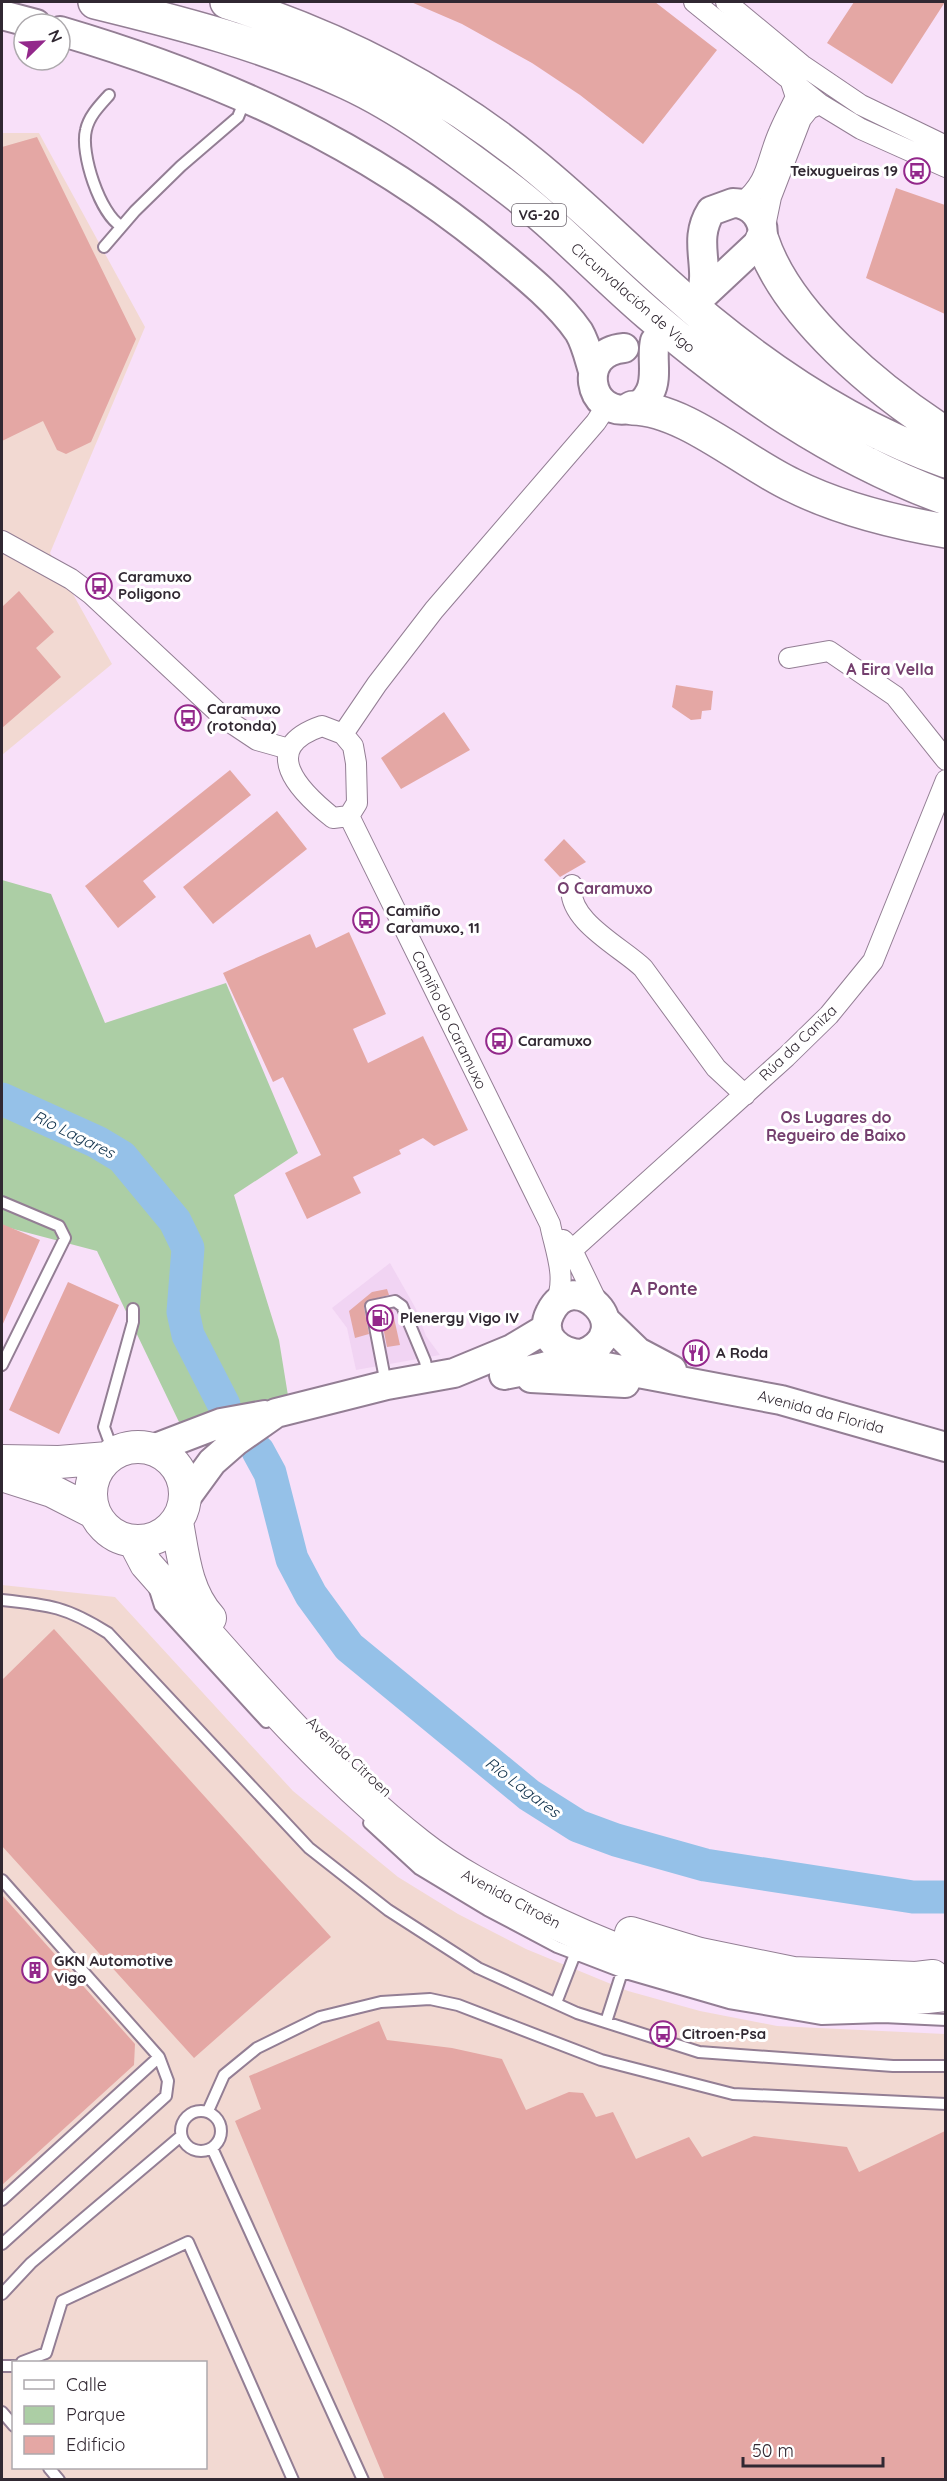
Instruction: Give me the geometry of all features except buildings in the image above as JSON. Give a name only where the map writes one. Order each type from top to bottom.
[{"type":"highway","name":"Circunvalación de Vigo","points":[[95,2],[182,23],[263,48],[349,83],[432,132],[506,185],[649,314],[716,370],[760,402],[806,432],[882,472],[945,498]]},
{"type":"highway","name":"VG-20","points":[[227,2],[289,22],[336,42],[387,66],[459,110],[529,161],[709,321],[782,377],[828,407],[890,440],[945,461]]},
{"type":"highway","points":[[763,235],[770,264],[787,290],[840,350],[882,389],[945,434]]},
{"type":"highway","points":[[619,407],[656,411],[674,416],[764,471],[821,498],[892,522],[945,531]]},
{"type":"main road","points":[[72,35],[132,53],[207,80],[246,97],[344,145],[427,197],[518,269],[571,322],[580,334],[593,371],[594,390],[619,407],[647,399],[652,390],[655,341],[603,355],[593,371]]},
{"type":"main road","points":[[742,203],[756,213],[762,222],[763,235],[701,297],[706,272],[701,245],[704,221],[711,211],[721,206],[742,203]]},
{"type":"main road","points":[[571,322],[608,342],[628,349]]},
{"type":"main road","points":[[578,1295],[590,1298],[602,1314],[604,1336],[595,1348],[582,1354],[570,1354],[558,1349],[550,1340],[551,1316],[565,1298],[578,1295]]},
{"type":"main road","name":"Avenida da Florida","points":[[602,1314],[638,1352],[695,1383]]},
{"type":"main road","name":"Avenida da Florida","points":[[441,1376],[512,1349],[551,1316]]},
{"type":"main road","name":"Avenida da Florida","points":[[504,1376],[546,1367],[582,1354],[601,1366],[781,1400],[945,1447]]},
{"type":"main road","name":"Avenida da Florida","points":[[153,1449],[228,1432],[276,1413],[387,1385],[441,1376],[504,1376],[678,1385],[695,1383]]},
{"type":"main road","name":"Avenida da Florida","points":[[181,1510],[228,1432]]},
{"type":"main road","points":[[126,1448],[153,1449],[167,1456],[178,1468],[184,1483],[181,1510],[165,1533],[150,1540],[140,1553],[105,1527],[95,1513],[92,1498],[93,1483],[98,1469],[111,1456],[126,1448]]},
{"type":"main road","points":[[2,1461],[59,1462],[111,1456]]},
{"type":"main road","points":[[2,1475],[51,1491],[95,1513]]},
{"type":"main road","name":"Avenida Citroen","points":[[181,1510],[185,1569],[200,1606],[264,1677],[431,1832],[498,1876],[598,1922],[700,1954],[793,1973],[916,1978],[945,1974]]},
{"type":"main road","name":"Avenida Citroën","points":[[140,1553],[336,1771],[420,1846],[483,1887],[583,1937],[672,1969],[734,1987],[841,2000],[945,1995]]},
{"type":"street","points":[[694,2],[820,104],[861,129],[945,167]]},
{"type":"street","points":[[726,2],[802,65],[861,105],[945,147]]},
{"type":"street","points":[[742,203],[754,193],[764,178],[778,133],[796,97],[791,82]]},
{"type":"street","points":[[763,235],[771,197],[801,119],[809,109],[820,104]]},
{"type":"street","points":[[343,734],[377,684],[434,610],[596,422],[619,407]]},
{"type":"street","points":[[2,541],[62,574],[91,594],[224,718],[257,740],[289,749]]},
{"type":"street","points":[[789,658],[828,651],[895,696],[945,760]]},
{"type":"street","points":[[322,726],[343,734],[352,746],[356,763],[357,803],[348,816],[333,818],[293,780],[289,765],[289,749],[296,738],[322,726]]},
{"type":"street","name":"Rúa da Caniza","points":[[572,1250],[745,1095],[829,1015],[873,961],[945,780]]},
{"type":"street","name":"Camiño do Caramuxo","points":[[348,816],[550,1224],[572,1250],[602,1314]]},
{"type":"street","points":[[572,885],[570,893],[584,918],[599,935],[630,955],[643,968],[716,1068],[745,1095]]},
{"type":"street","name":"Camiño do Caramuxo","points":[[550,1224],[561,1274],[560,1295],[551,1316]]},
{"type":"lane","points":[[109,95],[95,111],[86,127],[84,146],[108,215],[122,226]]},
{"type":"lane","points":[[104,247],[181,166],[238,117],[246,97]]},
{"type":"lane","points":[[2,1202],[59,1226],[65,1238],[2,1365]]},
{"type":"lane","points":[[387,1385],[371,1306],[395,1301],[402,1306],[425,1361],[441,1376]]},
{"type":"lane","points":[[111,1456],[104,1427],[133,1322],[133,1309]]},
{"type":"lane","points":[[140,1553],[160,1606],[278,1734]]},
{"type":"lane","points":[[2,1600],[53,1605],[81,1616],[108,1634],[309,1848],[388,1910],[478,1968],[556,2003],[699,2052],[893,2066],[945,2066]]},
{"type":"lane","points":[[360,1815],[419,1869],[487,1910],[575,1954],[622,1972],[729,2003],[812,2017],[936,2017]]},
{"type":"lane","points":[[2,1880],[159,2057],[168,2081],[166,2096],[2,2244]]},
{"type":"lane","points":[[556,2003],[575,1954]]},
{"type":"lane","points":[[606,2022],[622,1972]]},
{"type":"lane","points":[[208,2111],[224,2075],[257,2048],[320,2017],[381,2002],[430,1999],[458,2005],[601,2060],[733,2094],[945,2104]]},
{"type":"lane","points":[[2,2200],[159,2057]]},
{"type":"lane","points":[[197,2110],[208,2111],[217,2118],[221,2127],[219,2139],[212,2148],[202,2151],[191,2149],[181,2136],[181,2125],[187,2115],[197,2110]]},
{"type":"lane","points":[[2,2295],[31,2263],[181,2136]]},
{"type":"lane","points":[[212,2148],[363,2480]]},
{"type":"lane","points":[[25,2361],[46,2353],[62,2301],[188,2242],[293,2480]]},
{"type":"lane","points":[[2,2412],[12,2424]]},
{"type":"shaded area","points":[[2,133],[39,133],[145,327],[50,553],[112,664],[2,755]]},
{"type":"shaded area","name":"Plenergy Vigo IV","points":[[390,1263],[416,1309],[426,1336],[440,1355],[356,1370],[347,1328],[332,1308]]},
{"type":"shaded area","points":[[2,1585],[115,1597],[293,1791],[398,1877],[458,1914],[526,1949],[628,1991],[700,2011],[777,2026],[945,2034],[945,2479],[2,2480]]},
{"type":"green space","points":[[2,880],[51,894],[105,1023],[226,983],[298,1153],[234,1195],[279,1340],[290,1408],[179,1422],[97,1251],[2,1226]]},
{"type":"waterway","name":"Río Lagares","points":[[2,1099],[97,1142],[122,1157],[175,1221],[188,1248],[183,1312],[188,1335],[224,1405]]},
{"type":"waterway","name":"Río Lagares","points":[[258,1451],[270,1473],[292,1559],[311,1595],[349,1647],[529,1795],[578,1826],[616,1840],[705,1865],[913,1897],[946,1897]]},
{"type":"place","name":"Teixugueiras 19","points":[[917,171]]},
{"type":"place","name":"Caramuxo Poligono","points":[[99,586]]},
{"type":"place","name":"Caramuxo (rotonda)","points":[[188,718]]},
{"type":"place","name":"Camiño Caramuxo, 11","points":[[366,920]]},
{"type":"place","name":"Caramuxo","points":[[499,1041]]},
{"type":"place","name":"Plenergy Vigo IV","points":[[380,1318]]},
{"type":"place","name":"A Roda","points":[[696,1353]]},
{"type":"place","name":"GKN Automotive Vigo","points":[[35,1970]]},
{"type":"place","name":"Citroen-Psa","points":[[663,2034]]},
{"type":"district","name":"A Eira Vella","points":[[890,669]]},
{"type":"district","name":"O Caramuxo","points":[[605,888]]},
{"type":"district","name":"Os Lugares do Regueiro de Baixo","points":[[836,1126]]},
{"type":"district","name":"A Ponte","points":[[664,1289]]}]
